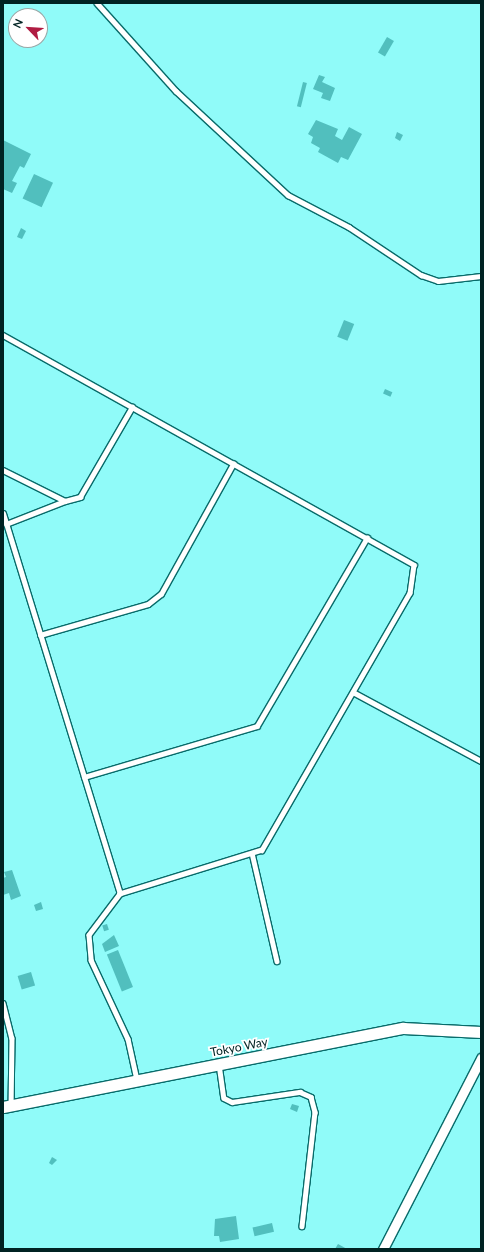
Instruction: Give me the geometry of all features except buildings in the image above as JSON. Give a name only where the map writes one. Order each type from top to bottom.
[{"type":"street","name":"Tokyo Way","points":[[7,1106],[403,1028],[481,1032]]},
{"type":"street","points":[[382,1249],[481,1058]]},
{"type":"lane","points":[[97,3],[176,91],[288,195],[349,227],[421,275],[438,281],[481,276]]},
{"type":"lane","points":[[3,335],[414,565],[410,593],[262,850],[120,894],[89,934],[91,960],[128,1039],[137,1081]]},
{"type":"lane","points":[[6,524],[80,496],[132,407]]},
{"type":"lane","points":[[40,635],[148,604],[161,594],[233,464]]},
{"type":"lane","points":[[3,470],[65,501]]},
{"type":"lane","points":[[3,514],[120,894]]},
{"type":"lane","points":[[84,777],[257,726],[367,538]]},
{"type":"lane","points":[[352,692],[481,761]]},
{"type":"lane","points":[[252,853],[277,961]]},
{"type":"lane","points":[[3,1003],[12,1038],[7,1106]]},
{"type":"lane","points":[[219,1064],[224,1098],[232,1102],[300,1092],[311,1097],[315,1112],[302,1226]]}]
